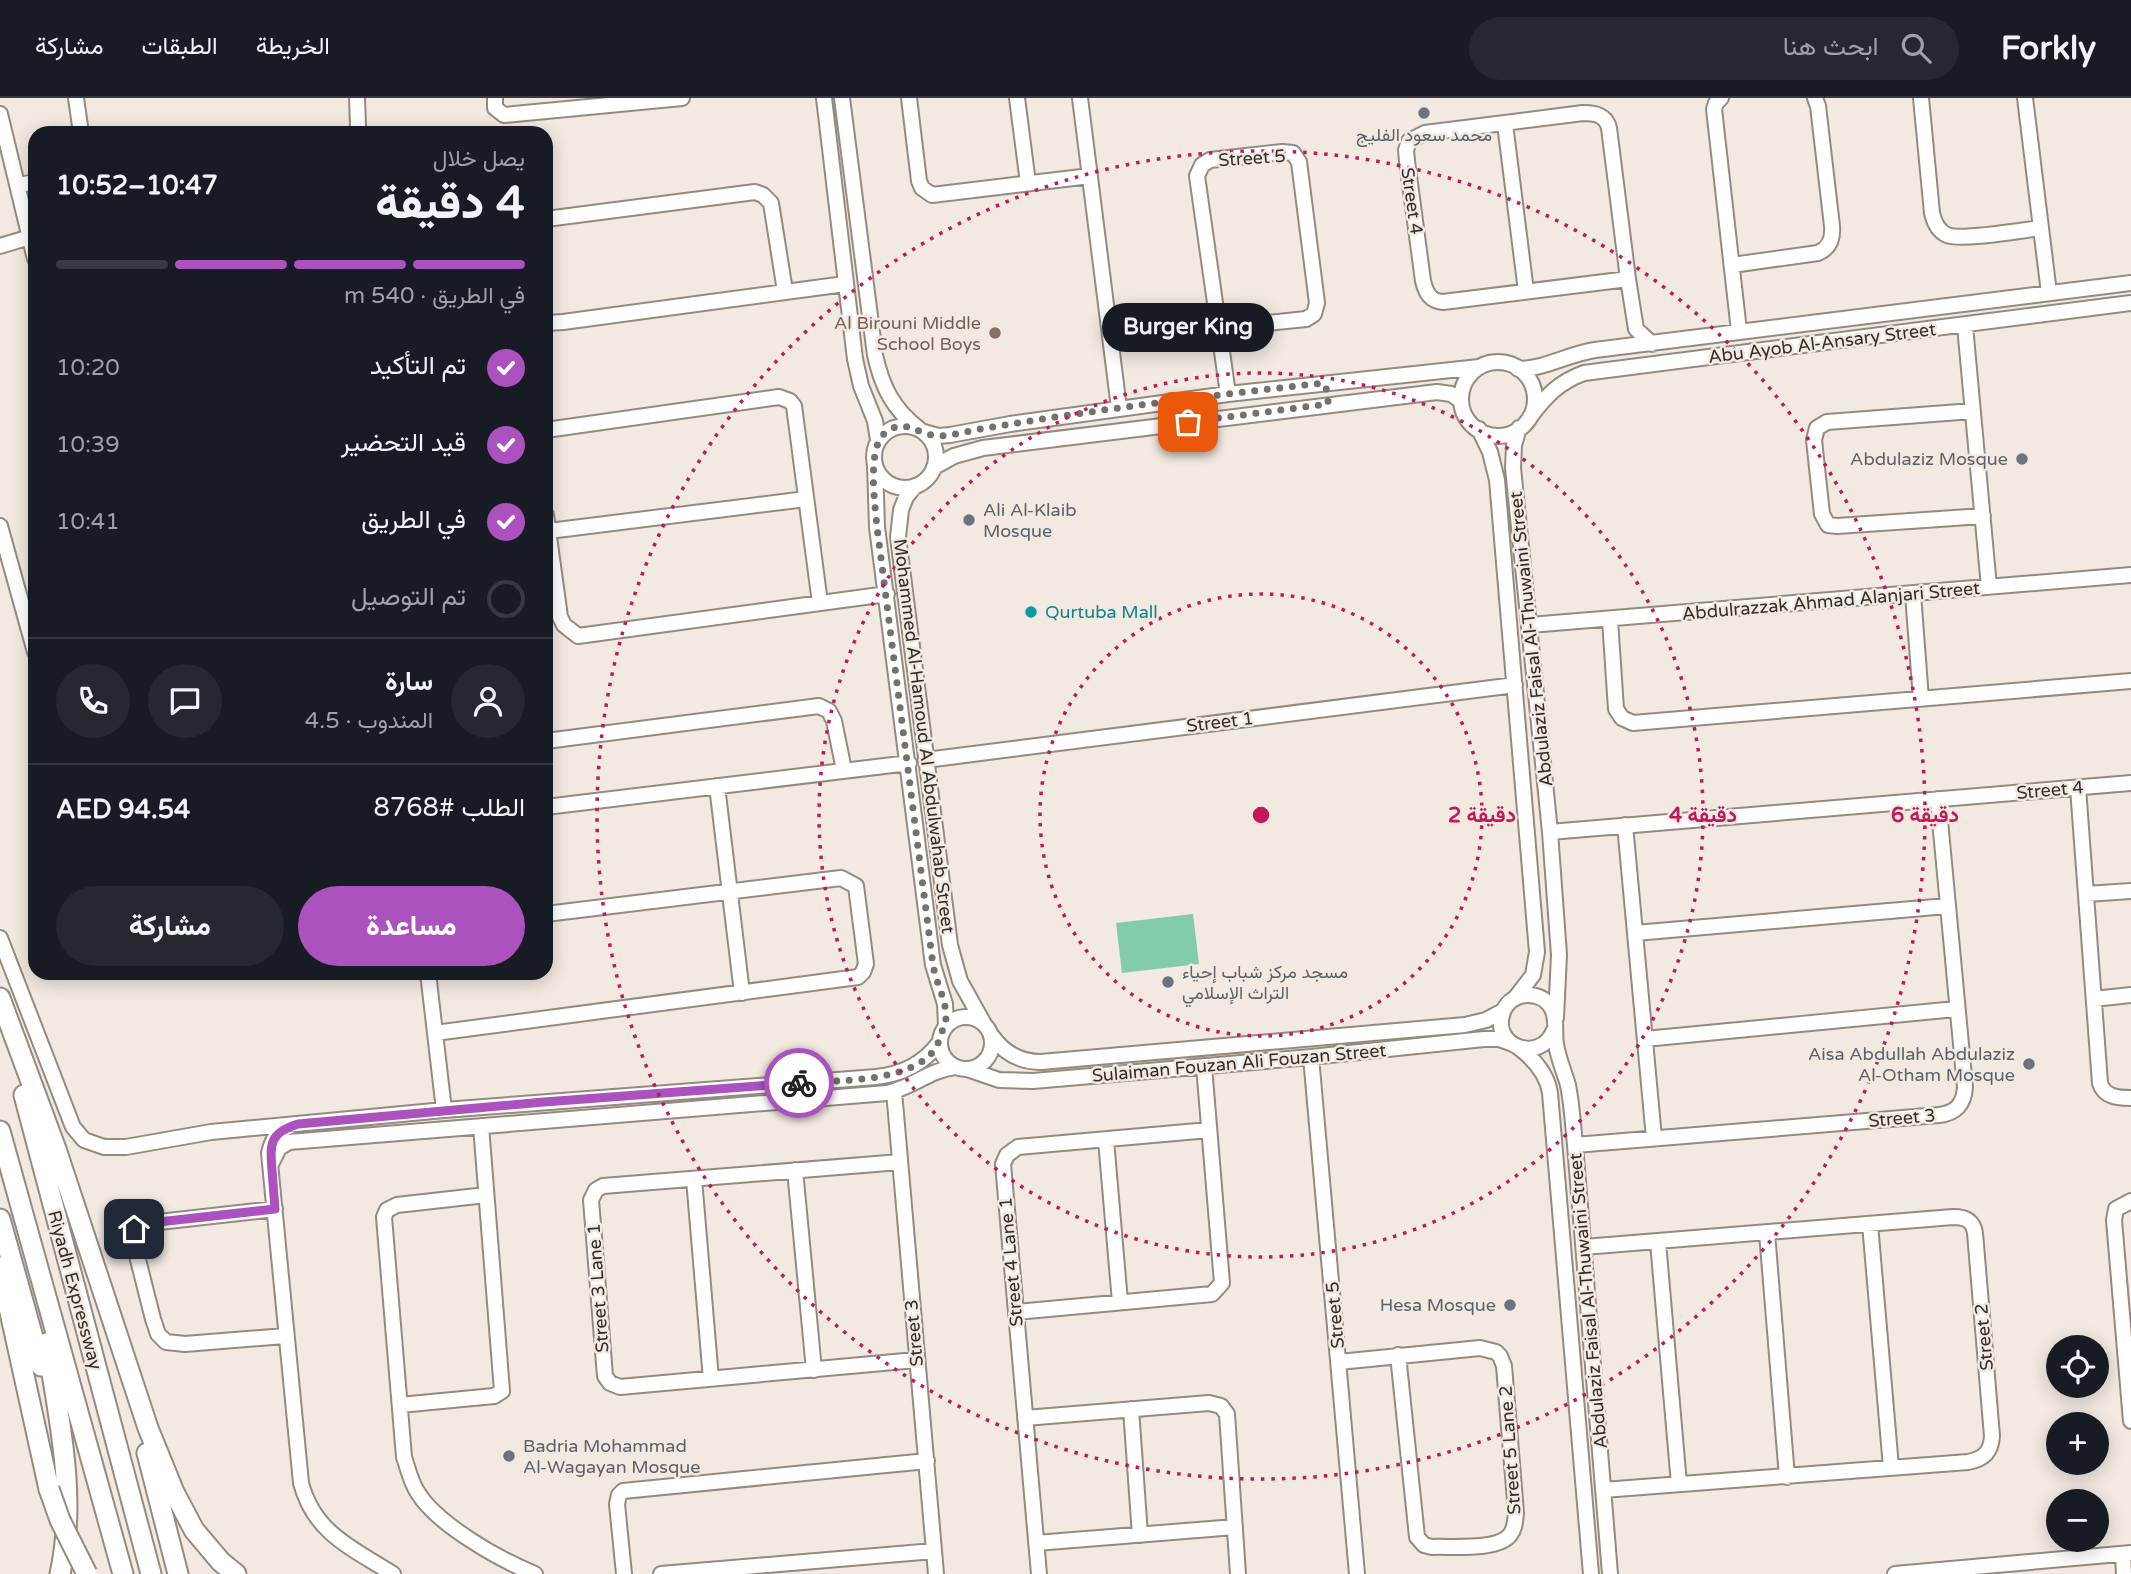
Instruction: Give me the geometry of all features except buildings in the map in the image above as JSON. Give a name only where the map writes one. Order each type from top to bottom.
[{"type":"highway","points":[[0,998],[55,1149],[148,1428],[174,1492],[194,1530],[221,1562],[236,1574]]},
{"type":"highway","name":"Riyadh Expressway","points":[[0,1005],[151,1574]]},
{"type":"highway","name":"Riyadh Expressway","points":[[0,1131],[123,1574]]},
{"type":"highway","points":[[18,1199],[40,1295],[62,1441],[68,1505],[64,1558],[60,1574]]},
{"type":"highway","points":[[0,1219],[62,1441]]},
{"type":"highway","points":[[0,1267],[49,1489],[60,1520],[87,1574]]},
{"type":"highway","points":[[119,1344],[178,1574]]},
{"type":"street","points":[[76,98],[80,126]]},
{"type":"street","points":[[356,98],[358,126]]},
{"type":"street","points":[[495,98],[495,108],[504,115],[682,98]]},
{"type":"street","points":[[824,98],[855,359],[863,393],[875,421],[878,440]]},
{"type":"street","points":[[842,98],[872,336],[880,376],[895,408],[931,441],[935,451],[934,467]]},
{"type":"street","points":[[909,98],[919,181],[926,193],[932,195],[1090,176]]},
{"type":"street","points":[[1017,98],[1028,183]]},
{"type":"street","points":[[1080,98],[1119,408]]},
{"type":"street","points":[[1721,98],[1714,108],[1739,331]]},
{"type":"street","points":[[1732,265],[1818,253],[1830,243],[1832,226],[1815,98]]},
{"type":"street","points":[[1921,98],[1932,213],[1942,232],[1958,237],[2041,228]]},
{"type":"street","points":[[2025,98],[2049,293]]},
{"type":"street","name":"Street 4","points":[[1628,279],[1443,302],[1430,297],[1423,281],[1407,145],[1418,135],[1587,113],[1606,120],[1636,330]]},
{"type":"street","points":[[0,114],[2,132],[19,185],[28,228]]},
{"type":"street","points":[[1505,124],[1526,292]]},
{"type":"street","name":"Street 5","points":[[1219,328],[1306,319],[1314,314],[1317,303],[1299,162],[1293,153],[1210,160],[1202,165],[1197,176],[1228,394]]},
{"type":"street","points":[[19,185],[28,183]]},
{"type":"street","points":[[553,218],[755,192],[771,203],[785,291]]},
{"type":"street","points":[[839,214],[848,216],[856,212]]},
{"type":"street","points":[[842,239],[850,234],[859,238]]},
{"type":"street","points":[[0,246],[28,238]]},
{"type":"street","name":"Abu Ayob Al-Ansary Street","points":[[1518,369],[1543,366],[1580,352],[2131,283]]},
{"type":"street","points":[[553,323],[845,284]]},
{"type":"street","name":"Abu Ayob Al-Ansary Street","points":[[1530,416],[1552,390],[1584,373],[2131,303]]},
{"type":"street","points":[[1874,316],[1868,321],[1867,329],[1878,335]]},
{"type":"street","points":[[1839,320],[1846,321],[1850,329],[1849,335],[1843,339]]},
{"type":"street","points":[[1965,326],[1989,587]]},
{"type":"street","points":[[1625,347],[1636,330],[1652,344]]},
{"type":"street","points":[[1461,401],[1451,394],[1437,392],[983,448],[954,456],[934,467],[924,480],[915,486],[904,488],[888,482],[880,475],[875,465],[874,450],[878,440],[899,426],[938,436],[950,435],[1119,408],[1479,367],[1500,362],[1518,369],[1530,380],[1534,392],[1534,405],[1530,416],[1512,433],[1497,435],[1479,429],[1465,416],[1461,401],[1464,383],[1479,367]]},
{"type":"street","points":[[1323,383],[1328,392],[1328,404]]},
{"type":"street","points":[[553,429],[779,397],[790,401],[794,406],[820,603]]},
{"type":"street","points":[[1973,411],[1827,422],[1817,428],[1814,440],[1822,514],[1828,524],[1837,526],[1983,516]]},
{"type":"street","name":"Abdulaziz Faisal Al-Thuwaini Street","points":[[1519,428],[1514,444],[1513,468],[1550,832],[1560,965],[1555,1025],[1557,1050],[1568,1089],[1575,1145],[1611,1574]]},
{"type":"street","name":"Abdulaziz Faisal Al-Thuwaini Street","points":[[1479,429],[1490,452],[1497,480],[1537,952],[1533,975],[1514,999]]},
{"type":"street","name":"Mohammed Al-Hamoud Al Abdulwahab Street","points":[[875,465],[877,527],[933,965],[944,1004],[946,1026]]},
{"type":"street","name":"Mohammed Al-Hamoud Al Abdulwahab Street","points":[[915,486],[906,497],[901,510],[898,537],[952,955],[967,996],[988,1030]]},
{"type":"street","points":[[553,531],[806,499]]},
{"type":"street","points":[[0,526],[28,627]]},
{"type":"street","points":[[553,562],[560,617],[564,625],[578,636],[887,594]]},
{"type":"street","name":"Abdulrazzak Ahmad Alanjari Street","points":[[1530,625],[2131,575]]},
{"type":"street","points":[[1913,594],[1921,699]]},
{"type":"street","points":[[1610,620],[1615,704],[1620,715],[1633,723],[2131,681]]},
{"type":"street","name":"Street 1","points":[[926,760],[1515,685]]},
{"type":"street","points":[[553,740],[819,706],[829,711],[834,721],[844,770]]},
{"type":"street","points":[[553,806],[909,763]]},
{"type":"street","name":"Street 4","points":[[1550,832],[2131,783]]},
{"type":"street","points":[[717,786],[742,993]]},
{"type":"street","points":[[2078,788],[2102,1088],[2113,1096],[2131,1098]]},
{"type":"street","name":"Street 3","points":[[1575,1145],[1952,1112],[1963,1100],[1965,1091],[1938,799]]},
{"type":"street","points":[[1625,825],[1654,1138]]},
{"type":"street","points":[[435,1033],[859,977],[866,964],[856,886],[841,878],[553,913]]},
{"type":"street","points":[[2086,894],[2131,891]]},
{"type":"street","points":[[1635,933],[1947,906]]},
{"type":"street","points":[[0,938],[73,1127],[84,1140],[104,1147],[126,1147],[211,1132],[444,1110],[887,1076],[917,1065],[939,1043],[946,1026],[954,1019],[975,1019],[988,1030],[991,1051],[979,1066],[935,1072],[894,1091],[309,1140],[283,1144],[271,1164]]},
{"type":"street","points":[[429,980],[444,1110]]},
{"type":"street","points":[[1528,995],[1543,999],[1553,1010],[1555,1025],[1546,1043],[1527,1049],[1506,1038],[1502,1028],[1503,1011],[1514,999],[1528,995]]},
{"type":"street","points":[[2094,999],[2131,995]]},
{"type":"street","points":[[1645,1039],[1956,1010]]},
{"type":"street","name":"Sulaiman Fouzan Ali Fouzan Street","points":[[988,1030],[1009,1054],[1041,1062],[1472,1024],[1503,1011]]},
{"type":"street","points":[[1419,1029],[1420,1046]]},
{"type":"street","name":"Sulaiman Fouzan Ali Fouzan Street","points":[[961,1068],[999,1080],[1022,1082],[1311,1057],[1489,1038],[1515,1045]]},
{"type":"street","points":[[939,1043],[945,1059],[961,1068]]},
{"type":"street","name":"Abdulaziz Faisal Al-Thuwaini Street","points":[[1515,1045],[1538,1065],[1549,1085],[1591,1574]]},
{"type":"street","name":"Street 5","points":[[1311,1057],[1357,1574]]},
{"type":"street","points":[[1016,1312],[1212,1294],[1222,1283],[1204,1066]]},
{"type":"street","name":"Street 3","points":[[894,1091],[936,1574]]},
{"type":"street","points":[[568,1100],[564,1113],[573,1119]]},
{"type":"street","points":[[544,1102],[549,1112],[544,1122]]},
{"type":"street","points":[[302,1124],[303,1134],[309,1140]]},
{"type":"street","points":[[302,1124],[277,1134],[271,1143],[270,1153],[299,1472],[307,1504],[318,1521],[331,1535],[393,1574]]},
{"type":"street","points":[[400,1405],[494,1396],[502,1391],[481,1126]]},
{"type":"street","name":"Street 4 Lane 1","points":[[1039,1574],[1003,1164],[1007,1155],[1018,1147],[1209,1130]]},
{"type":"street","points":[[1106,1140],[1120,1302]]},
{"type":"street","name":"Street 3 Lane 1","points":[[900,1162],[603,1186],[596,1191],[591,1200],[605,1376],[610,1383],[620,1387],[916,1360]]},
{"type":"street","points":[[795,1170],[814,1370]]},
{"type":"street","points":[[694,1179],[711,1379]]},
{"type":"street","points":[[486,1195],[397,1205],[387,1210],[384,1217],[404,1457],[417,1492],[437,1517],[515,1566],[535,1574]]},
{"type":"street","points":[[2131,1201],[2116,1209],[2114,1220],[2131,1421]]},
{"type":"street","points":[[275,1209],[141,1224],[134,1229],[133,1240],[153,1319],[158,1334],[166,1342],[185,1344],[285,1336]]},
{"type":"street","name":"Street 2","points":[[1584,1247],[1958,1217],[1970,1221],[1976,1233],[1992,1436],[1990,1450],[1982,1458],[1968,1462],[1603,1490]]},
{"type":"street","points":[[1870,1224],[1891,1468]]},
{"type":"street","points":[[1767,1233],[1787,1476]]},
{"type":"street","points":[[1658,1242],[1679,1484]]},
{"type":"street","name":"Street 5 Lane 2","points":[[1339,1362],[1398,1355],[1480,1348],[1491,1349],[1500,1356],[1504,1366],[1516,1513],[1514,1528],[1503,1541],[1489,1545],[1432,1547],[1424,1545],[1417,1537],[1398,1355]]},
{"type":"street","points":[[1573,1353],[1583,1360],[1593,1351]]},
{"type":"street","points":[[1576,1381],[1587,1374],[1595,1379]]},
{"type":"street","points":[[1025,1418],[1209,1403],[1223,1409],[1227,1414],[1238,1574]]},
{"type":"street","points":[[1131,1409],[1140,1535]]},
{"type":"street","points":[[624,1574],[617,1504],[618,1495],[623,1491],[927,1461]]},
{"type":"street","points":[[1036,1544],[1235,1527]]},
{"type":"street","points":[[661,1574],[934,1550]]},
{"type":"street","points":[[1895,1574],[2015,1569],[2127,1553],[2124,1574]]},
{"type":"green space","points":[[1193,914],[1199,964],[1122,973],[1116,923]]},
{"type":"way so far","points":[[799,1083],[876,1077],[907,1070],[933,1051],[946,1026],[944,1004],[933,965],[877,527],[874,450],[878,440],[899,426],[914,427],[930,435],[950,435],[1037,420],[1323,383],[1329,396],[1328,404],[1188,422]]},
{"type":"place","name":"محمد سعود الفليج","points":[[1424,113]]},
{"type":"place","name":"Al Birouni Middle School Boys","points":[[995,333]]},
{"type":"place","name":"Burger King","points":[[1188,422]]},
{"type":"place","name":"Abdulaziz Mosque","points":[[2022,459]]},
{"type":"place","name":"Ali Al-Klaib Mosque","points":[[969,520]]},
{"type":"place","name":"Qurtuba Mall","points":[[1031,612]]},
{"type":"place","name":"مسجد مركز شباب إحياء التراث الإسلامي","points":[[1168,982]]},
{"type":"place","name":"Aisa Abdullah Abdulaziz Al-Otham Mosque","points":[[2029,1064]]},
{"type":"place","name":"Hesa Mosque","points":[[1510,1305]]},
{"type":"place","name":"Badria Mohammad Al-Wagayan Mosque","points":[[509,1456]]},
{"type":"route","points":[[134,1229],[141,1224],[275,1209],[271,1143],[277,1134],[298,1124],[799,1083]]}]
